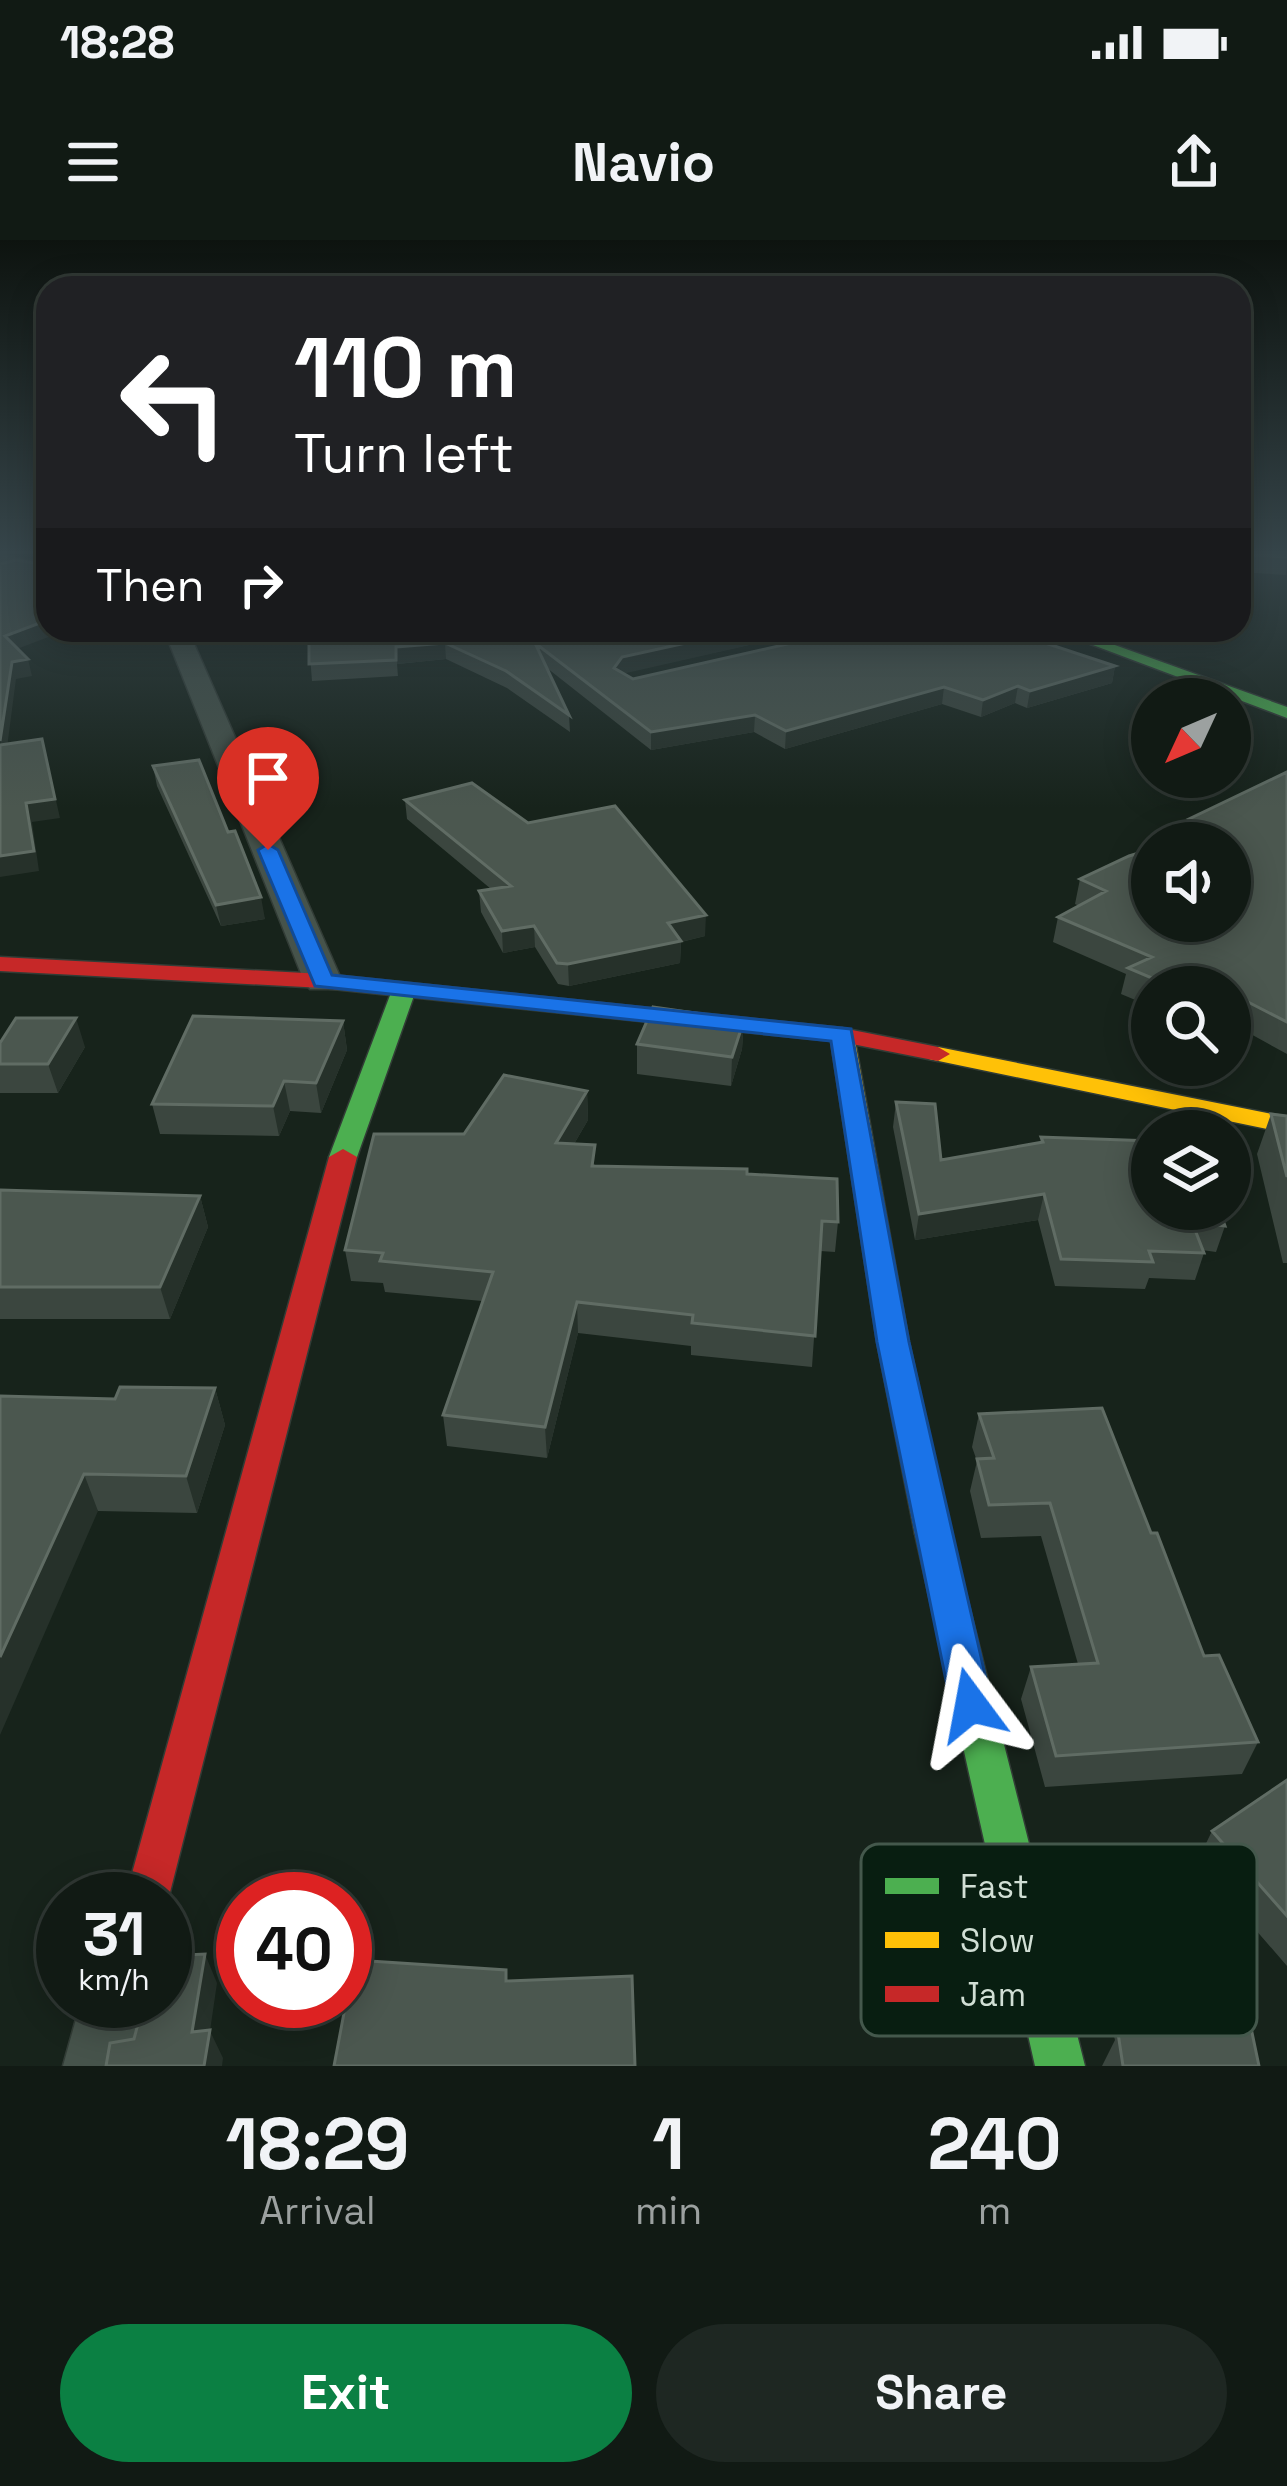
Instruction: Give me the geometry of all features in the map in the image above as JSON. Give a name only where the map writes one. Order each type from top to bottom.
[{"type":"street","points":[[181,642],[323,981]]},
{"type":"street","points":[[1093,642],[1287,713]]},
{"type":"street","points":[[0,964],[323,981],[842,1034],[1287,1124]]},
{"type":"street","points":[[155,1872],[351,1128],[404,990]]},
{"type":"street","points":[[842,1034],[893,1342],[1007,1844]]},
{"type":"street","points":[[104,2066],[114,2028]]},
{"type":"street","points":[[1053,2036],[1060,2066]]},
{"type":"building","points":[[0,637],[6,637],[28,659],[12,662],[0,741]]},
{"type":"building","points":[[309,642],[690,642],[622,657],[614,668],[633,679],[796,642],[1042,642],[1115,666],[1030,691],[1018,686],[983,700],[944,687],[786,731],[755,715],[651,732],[535,643],[569,715],[506,671],[445,643],[396,647],[396,660],[309,664]]},
{"type":"building","points":[[42,739],[55,799],[26,803],[34,851],[0,856],[0,745]]},
{"type":"building","points":[[199,760],[261,897],[216,905],[153,766]]},
{"type":"building","points":[[1287,772],[1287,1022],[1251,1004],[1251,966],[1132,966],[1152,957],[1058,917],[1106,891],[1080,879],[1131,855],[1131,942],[1251,942],[1251,822],[1189,819],[1233,798],[1251,798],[1251,789]]},
{"type":"building","points":[[472,783],[528,823],[615,806],[706,915],[668,923],[681,941],[557,963],[534,926],[502,931],[479,891],[511,886],[405,800]]},
{"type":"building","points":[[653,1007],[744,1020],[732,1057],[637,1044]]},
{"type":"building","points":[[193,1016],[343,1021],[316,1083],[284,1081],[273,1106],[152,1104]]},
{"type":"building","points":[[16,1018],[76,1018],[48,1064],[0,1064],[0,1043]]},
{"type":"building","points":[[504,1075],[587,1091],[556,1143],[595,1145],[592,1166],[747,1169],[747,1174],[837,1179],[838,1222],[822,1221],[815,1336],[692,1323],[693,1315],[577,1302],[545,1427],[443,1415],[493,1272],[380,1261],[383,1253],[345,1250],[374,1134],[464,1134]]},
{"type":"building","points":[[896,1102],[935,1104],[941,1160],[1043,1142],[1041,1137],[1131,1140],[1131,1230],[1195,1230],[1204,1253],[1149,1251],[1153,1262],[1061,1259],[1044,1194],[919,1214]]},
{"type":"building","points":[[1271,1114],[1287,1116],[1287,1177]]},
{"type":"building","points":[[0,1190],[200,1196],[160,1287],[0,1287]]},
{"type":"building","points":[[120,1387],[215,1388],[186,1476],[84,1474],[0,1657],[0,1396],[115,1399]]},
{"type":"building","points":[[1102,1408],[1204,1656],[1219,1655],[1258,1742],[1056,1756],[1031,1667],[1098,1663],[1050,1503],[989,1505],[977,1459],[994,1458],[979,1414]]},
{"type":"building","points":[[1287,1780],[1287,1916],[1257,1882],[1257,1844],[1223,1844],[1212,1831]]},
{"type":"building","points":[[205,1954],[192,2032],[210,2030],[204,2066],[106,2066],[110,2043],[134,2039],[137,2028],[192,2028],[192,1955]]},
{"type":"building","points":[[372,1961],[506,1970],[506,1981],[632,1976],[635,2066],[334,2066],[341,2028],[372,2028]]},
{"type":"building","points":[[1118,2036],[1253,2036],[1259,2066],[1123,2066]]},
{"type":"traffic: fast","points":[[1093,642],[1287,713]]},
{"type":"traffic: fast","points":[[343,1157],[404,990]]},
{"type":"traffic: fast","points":[[933,1534],[1007,1844]]},
{"type":"traffic: fast","points":[[1053,2036],[1060,2066]]},
{"type":"traffic: slow","points":[[842,1035],[893,1342],[933,1534]]},
{"type":"traffic: slow","points":[[938,1054],[1287,1125]]},
{"type":"traffic: jam","points":[[0,964],[323,981],[842,1035],[938,1054]]},
{"type":"traffic: jam","points":[[155,1872],[343,1157]]},
{"type":"route","points":[[268,850],[323,981],[842,1034],[893,1342],[971,1705]]}]
